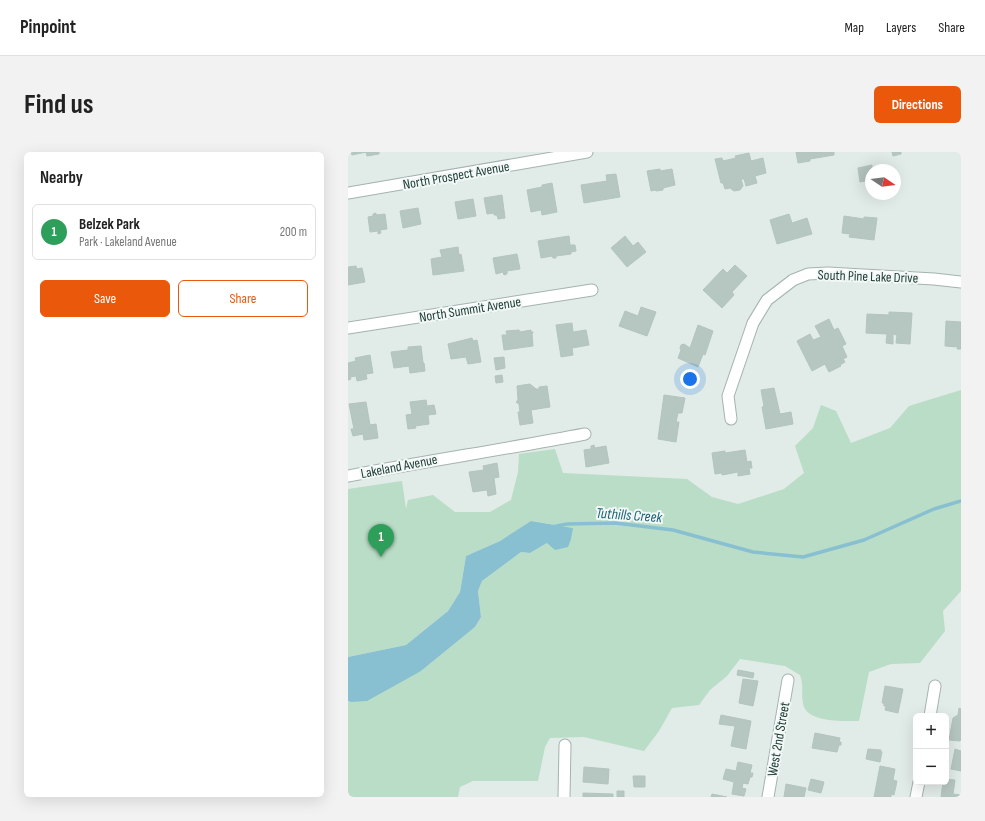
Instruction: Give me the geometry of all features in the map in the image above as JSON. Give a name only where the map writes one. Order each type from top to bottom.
[{"type":"street","name":"North Prospect Avenue","points":[[348,193],[587,152]]},
{"type":"street","name":"South Pine Lake Drive","points":[[731,419],[728,396],[753,323],[767,300],[793,280],[808,274],[828,273],[961,282]]},
{"type":"street","name":"North Summit Avenue","points":[[348,328],[592,290]]},
{"type":"street","name":"Lakeland Avenue","points":[[348,476],[451,456],[502,449],[585,434]]},
{"type":"street","name":"West 2nd Street","points":[[768,797],[788,680]]},
{"type":"street","points":[[930,713],[935,686]]},
{"type":"street","points":[[564,797],[565,745]]},
{"type":"street","points":[[916,797],[918,785]]},
{"type":"green space","points":[[961,390],[961,591],[943,611],[945,631],[920,663],[891,664],[869,672],[859,721],[826,720],[810,714],[805,710],[803,703],[802,682],[800,675],[785,666],[740,659],[727,676],[710,690],[699,705],[672,708],[659,731],[644,751],[584,737],[550,738],[545,747],[538,781],[473,781],[460,787],[458,797],[348,797],[348,701],[351,702],[421,671],[475,627],[481,617],[478,591],[482,581],[521,552],[530,553],[573,528],[532,521],[500,541],[466,556],[460,592],[448,611],[406,645],[348,657],[348,489],[402,481],[406,509],[408,500],[433,495],[455,512],[490,512],[511,500],[518,472],[519,454],[555,449],[563,473],[687,479],[712,497],[738,504],[784,489],[804,473],[795,446],[813,428],[821,405],[836,411],[851,443],[890,428],[909,406]]},
{"type":"water","points":[[531,521],[573,528],[568,547],[555,550],[547,543],[530,553],[521,552],[482,581],[478,591],[481,617],[475,627],[421,671],[367,701],[348,701],[348,657],[406,645],[448,611],[460,592],[466,556],[500,541]]},
{"type":"building","points":[[351,152],[366,152],[352,155]]},
{"type":"building","points":[[366,152],[379,152],[379,154],[367,156]]},
{"type":"building","points":[[796,152],[834,152],[834,155],[810,159],[810,161],[798,163]]},
{"type":"building","points":[[892,152],[901,152],[901,154],[893,156]]},
{"type":"building","points":[[749,153],[751,161],[763,158],[766,173],[755,176],[757,183],[746,186],[744,179],[741,179],[743,186],[740,190],[734,191],[730,188],[725,189],[723,183],[721,183],[715,159],[722,158],[723,161],[736,158],[735,156]]},
{"type":"building","points":[[865,166],[865,181],[860,182],[858,168]]},
{"type":"building","points":[[660,169],[660,171],[672,169],[675,185],[663,188],[663,190],[651,191],[647,171]]},
{"type":"building","points":[[616,174],[620,197],[584,203],[581,185],[607,181],[606,175]]},
{"type":"building","points":[[552,183],[557,212],[542,215],[541,210],[531,212],[527,190]]},
{"type":"building","points":[[502,195],[505,218],[498,219],[497,215],[494,215],[494,213],[487,214],[484,198]]},
{"type":"building","points":[[473,199],[476,216],[458,219],[455,202]]},
{"type":"building","points":[[418,208],[421,224],[403,228],[400,211]]},
{"type":"building","points":[[376,213],[376,215],[385,214],[387,229],[380,230],[381,233],[378,234],[378,231],[370,232],[368,217],[373,216],[373,214]]},
{"type":"building","points":[[789,214],[792,223],[807,218],[812,234],[777,244],[770,220]]},
{"type":"building","points":[[844,216],[864,219],[864,217],[877,218],[874,240],[849,237],[850,234],[842,233]]},
{"type":"building","points":[[569,236],[570,245],[575,245],[576,251],[571,252],[571,254],[556,256],[556,258],[553,258],[552,256],[541,258],[538,241]]},
{"type":"building","points":[[625,236],[633,246],[638,242],[646,252],[627,267],[611,248]]},
{"type":"building","points":[[458,247],[459,255],[461,254],[464,271],[433,275],[431,259],[442,257],[440,250]]},
{"type":"building","points":[[517,254],[520,269],[507,271],[507,274],[504,275],[503,272],[496,274],[493,258]]},
{"type":"building","points":[[735,265],[747,276],[732,292],[734,295],[722,308],[703,290],[723,269],[727,273]]},
{"type":"building","points":[[356,266],[357,269],[362,268],[365,282],[348,285],[348,267]]},
{"type":"building","points":[[641,307],[656,312],[647,336],[619,326],[625,311],[638,316]]},
{"type":"building","points":[[889,312],[912,313],[910,344],[896,343],[897,335],[893,334],[893,344],[886,343],[887,334],[866,333],[867,314],[889,315]]},
{"type":"building","points":[[829,319],[834,330],[838,328],[846,344],[842,346],[847,357],[843,359],[845,362],[840,365],[841,366],[829,372],[825,364],[812,371],[797,341],[810,334],[813,340],[821,337],[815,326]]},
{"type":"building","points":[[946,321],[961,322],[961,349],[957,349],[958,347],[945,346]]},
{"type":"building","points":[[572,323],[573,332],[586,330],[589,345],[572,348],[573,355],[561,357],[556,325]]},
{"type":"building","points":[[698,325],[713,331],[705,355],[703,354],[698,367],[678,358],[681,345],[684,344],[690,348]]},
{"type":"building","points":[[519,330],[520,332],[531,330],[531,332],[533,332],[533,346],[504,350],[502,335],[507,335],[506,331]]},
{"type":"building","points":[[472,338],[473,341],[477,340],[481,362],[468,364],[466,357],[451,359],[448,344]]},
{"type":"building","points":[[421,346],[425,371],[410,373],[409,366],[394,368],[391,352],[408,350],[408,347]]},
{"type":"building","points":[[370,355],[373,373],[366,374],[367,379],[357,381],[356,376],[350,377],[351,379],[348,380],[348,363],[356,361],[355,358]]},
{"type":"building","points":[[504,357],[505,368],[496,370],[494,358]]},
{"type":"building","points":[[502,375],[503,382],[496,383],[495,376]]},
{"type":"building","points":[[530,384],[536,389],[547,386],[550,407],[531,410],[533,423],[520,425],[518,412],[520,412],[519,404],[516,402],[518,400],[517,386]]},
{"type":"building","points":[[774,388],[780,414],[791,412],[793,424],[766,429],[761,390]]},
{"type":"building","points":[[664,395],[685,398],[682,413],[678,413],[676,422],[679,422],[676,442],[658,439]]},
{"type":"building","points":[[426,400],[427,406],[434,405],[436,414],[428,415],[429,424],[415,426],[416,428],[408,429],[406,415],[412,414],[410,402]]},
{"type":"building","points":[[366,402],[370,425],[376,424],[378,438],[364,440],[363,434],[353,436],[351,429],[354,429],[349,404]]},
{"type":"building","points":[[594,445],[595,448],[606,446],[609,463],[586,467],[584,450],[591,449],[591,446]]},
{"type":"building","points":[[745,450],[747,462],[751,461],[752,468],[749,468],[750,474],[738,476],[738,472],[722,475],[722,473],[715,474],[712,453]]},
{"type":"building","points":[[497,463],[499,477],[494,478],[496,494],[488,496],[487,490],[473,492],[469,472],[484,470],[483,466]]},
{"type":"building","points":[[738,670],[754,673],[753,678],[737,675]]},
{"type":"building","points":[[743,679],[758,681],[753,706],[739,703]]},
{"type":"building","points":[[885,686],[903,689],[898,713],[885,710],[886,706],[882,703]]},
{"type":"building","points":[[959,708],[961,709],[961,740],[949,740],[953,718],[958,715]]},
{"type":"building","points":[[721,715],[751,721],[746,749],[731,746],[735,726],[719,724]]},
{"type":"building","points":[[815,733],[840,738],[839,742],[841,742],[841,745],[839,745],[837,752],[812,748]]},
{"type":"building","points":[[868,749],[881,750],[880,762],[866,759]]},
{"type":"building","points":[[955,749],[961,751],[961,771],[951,769]]},
{"type":"building","points":[[738,762],[752,765],[750,773],[753,773],[752,777],[750,777],[748,784],[743,783],[742,788],[746,789],[744,796],[732,794],[734,782],[723,779],[726,769],[736,771]]},
{"type":"building","points":[[880,766],[895,769],[893,780],[897,781],[894,795],[891,794],[891,797],[874,797]]},
{"type":"building","points":[[584,767],[609,769],[608,784],[583,782]]},
{"type":"building","points":[[633,776],[645,776],[645,787],[634,787]]},
{"type":"building","points":[[811,779],[824,782],[821,793],[808,790]]},
{"type":"building","points":[[949,779],[955,780],[953,794],[961,795],[961,797],[941,797],[943,785],[949,785]]},
{"type":"building","points":[[786,784],[806,788],[804,797],[784,797]]},
{"type":"building","points":[[617,791],[624,791],[624,797],[617,797]]},
{"type":"building","points":[[583,793],[613,794],[613,797],[583,797]]},
{"type":"building","points":[[712,794],[727,797],[711,797]]},
{"type":"waterway","name":"Tuthills Creek","points":[[552,527],[567,524],[615,523],[673,530],[753,552],[803,557],[864,540],[934,509],[961,501]]},
{"type":"place","name":"Belzek Park","points":[[381,557]]}]
